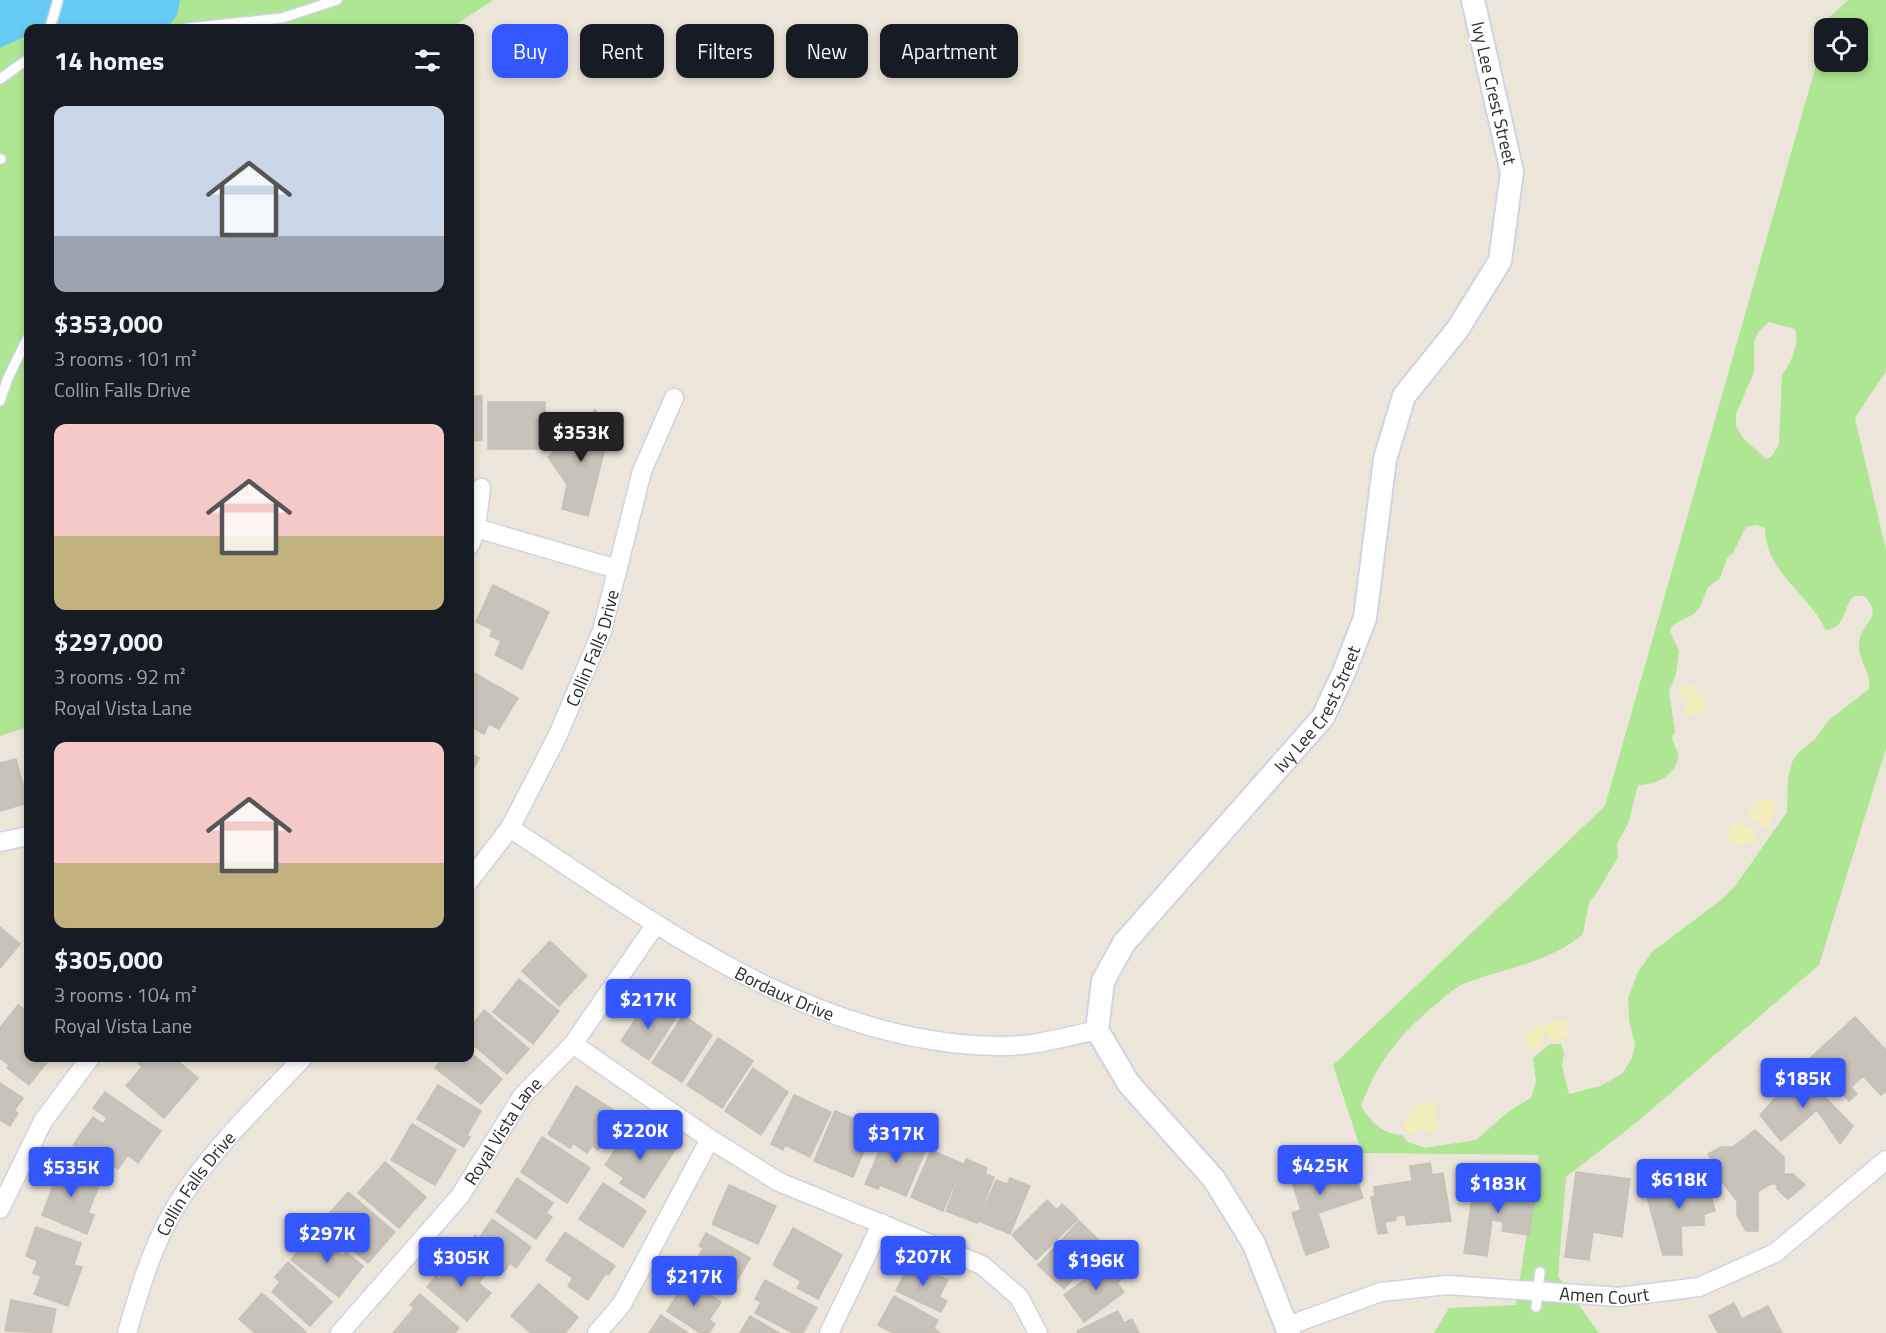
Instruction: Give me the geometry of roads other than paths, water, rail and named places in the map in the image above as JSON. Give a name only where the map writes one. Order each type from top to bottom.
[{"type":"street","name":"Ivy Lee Crest Street","points":[[1097,1030],[1103,981],[1124,943],[1323,717],[1365,618],[1385,459],[1404,396],[1457,330],[1500,261],[1512,172],[1473,0]]},
{"type":"street","name":"Collin Falls Drive","points":[[474,875],[510,828],[557,737],[602,631],[642,471],[674,398]]},
{"type":"street","points":[[474,530],[481,488]]},
{"type":"street","points":[[474,536],[617,569]]},
{"type":"street","name":"Bordaux Drive","points":[[510,828],[711,959],[822,1011],[911,1038],[999,1047],[1097,1030]]},
{"type":"street","points":[[0,842],[24,837]]},
{"type":"street","name":"Royal Vista Lane","points":[[340,1333],[460,1196],[523,1095],[573,1044],[656,924]]},
{"type":"street","points":[[1097,1030],[1129,1084],[1214,1179],[1254,1244],[1288,1330]]},
{"type":"street","points":[[573,1044],[710,1139],[779,1182],[982,1265],[1019,1297],[1038,1333]]},
{"type":"street","points":[[0,1209],[43,1121],[87,1062]]},
{"type":"street","name":"Collin Falls Drive","points":[[127,1333],[145,1271],[173,1212],[228,1137],[299,1062]]},
{"type":"street","points":[[597,1333],[622,1304],[710,1139]]},
{"type":"street","name":"Amen Court","points":[[1288,1330],[1381,1292],[1448,1285],[1619,1297],[1699,1287],[1775,1253],[1886,1160]]},
{"type":"street","points":[[829,1333],[882,1223]]},
{"type":"lane","points":[[51,24],[58,0]]},
{"type":"lane","points":[[225,24],[282,18],[337,0]]},
{"type":"lane","points":[[0,79],[24,62]]},
{"type":"lane","points":[[0,401],[24,345]]},
{"type":"water","points":[[0,0],[180,0],[177,15],[170,24],[58,24],[46,22],[24,24],[24,37],[0,48]]}]
